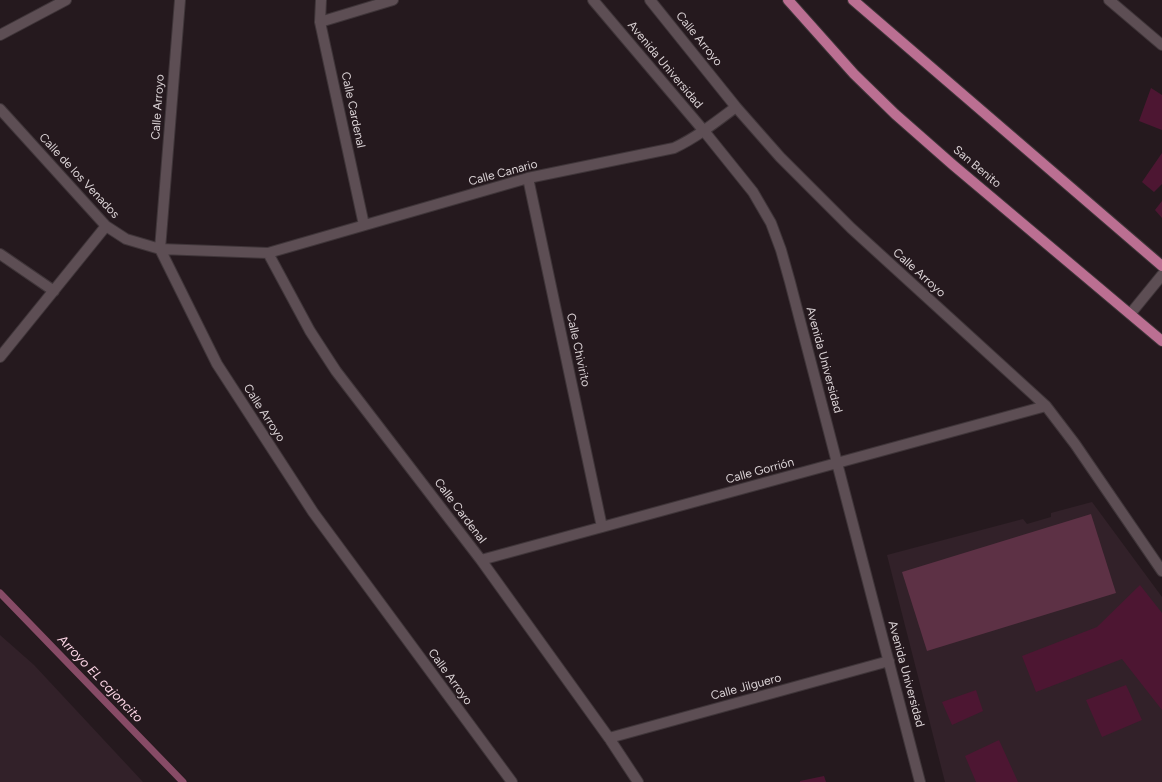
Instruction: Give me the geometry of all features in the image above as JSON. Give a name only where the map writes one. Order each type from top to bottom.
[{"type":"main road","name":"San Benito","points":[[788,0],[797,4],[854,74],[895,114],[953,165],[1131,313],[1162,341]]},
{"type":"main road","points":[[853,0],[1162,266]]},
{"type":"street","points":[[0,35],[66,0]]},
{"type":"street","name":"Calle Arroyo","points":[[180,0],[160,249],[216,364],[313,512],[512,782]]},
{"type":"street","name":"Calle Cardenal","points":[[321,0],[320,22],[364,225]]},
{"type":"street","points":[[320,22],[393,0]]},
{"type":"street","name":"Avenida Universidad","points":[[593,0],[704,131],[753,192],[771,223],[781,250],[790,282],[920,782]]},
{"type":"street","name":"Calle Arroyo","points":[[650,0],[736,107],[780,158],[850,228],[1046,406],[1075,444],[1162,571]]},
{"type":"street","points":[[1109,0],[1162,45]]},
{"type":"street","name":"Calle Canario","points":[[268,253],[528,178],[674,148],[691,140],[736,107]]},
{"type":"street","name":"Calle de los Venados","points":[[0,109],[106,226],[126,239],[160,249],[268,253]]},
{"type":"street","name":"Calle Chivirito","points":[[528,178],[602,527]]},
{"type":"street","points":[[0,357],[106,226]]},
{"type":"street","name":"Calle Cardenal","points":[[268,253],[310,331],[336,371],[481,560],[609,738],[638,782]]},
{"type":"street","points":[[0,254],[54,291]]},
{"type":"street","points":[[1131,313],[1162,275]]},
{"type":"street","name":"Calle Gorrión","points":[[481,560],[1046,406]]},
{"type":"street","name":"Calle Jilguero","points":[[609,738],[889,661]]},
{"type":"shaded area","points":[[1092,502],[1162,597],[1162,782],[945,782],[887,555],[1023,519],[1027,524],[1051,517],[1051,513]]},
{"type":"shaded area","points":[[1091,514],[1116,593],[927,651],[902,572]]},
{"type":"shaded area","points":[[0,635],[34,665],[143,782],[0,782]]},
{"type":"building","points":[[1151,88],[1162,95],[1162,130],[1139,121]]},
{"type":"building","points":[[1162,153],[1162,184],[1154,192],[1142,182]]},
{"type":"building","points":[[1162,201],[1162,218],[1155,210]]},
{"type":"building","points":[[1140,585],[1162,613],[1162,710],[1122,659],[1036,692],[1022,656],[1097,627]]},
{"type":"building","points":[[1126,685],[1142,720],[1102,737],[1086,700]]},
{"type":"building","points":[[976,690],[983,711],[952,725],[942,702]]},
{"type":"building","points":[[999,740],[1018,782],[976,782],[965,756]]},
{"type":"building","points":[[824,776],[826,782],[800,782],[800,781]]},
{"type":"waterway","name":"Arroyo EL cajoncito","points":[[0,593],[183,782]]}]
